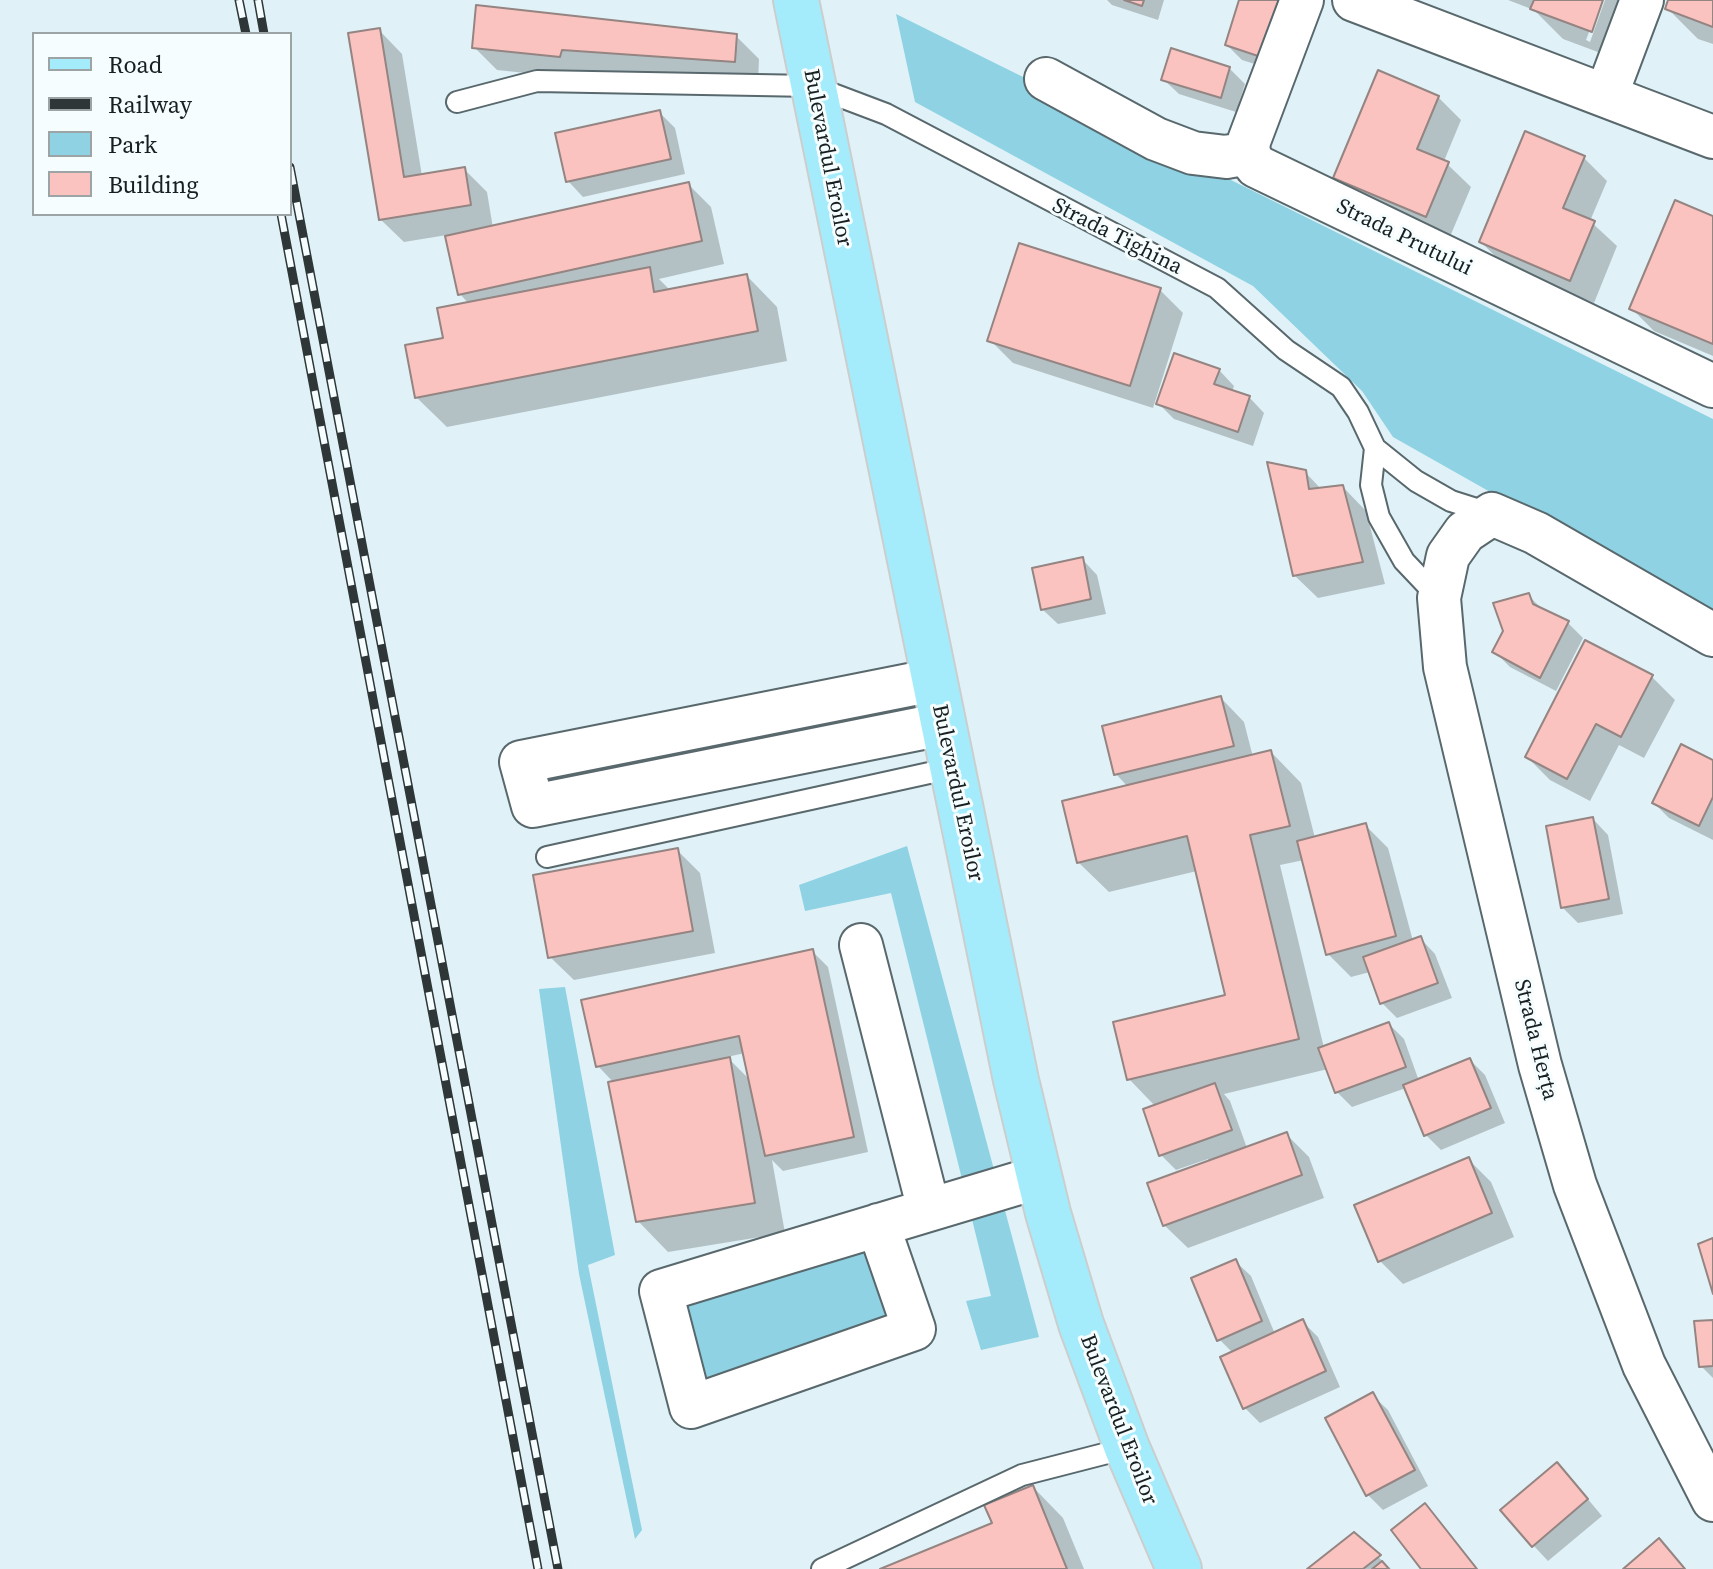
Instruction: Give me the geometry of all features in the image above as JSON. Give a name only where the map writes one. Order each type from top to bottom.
[{"type":"main road","name":"Bulevardul Eroilor","points":[[796,0],[952,768],[1039,1177],[1081,1324],[1127,1448],[1179,1569]]},
{"type":"street","points":[[1046,79],[1156,139],[1193,153],[1226,157],[1248,153],[1249,141],[1302,0]]},
{"type":"street","points":[[1354,0],[1713,137]]},
{"type":"street","points":[[1606,96],[1642,0]]},
{"type":"street","name":"Strada Prutului","points":[[1248,153],[1256,166],[1271,174],[1713,386]]},
{"type":"street","points":[[1492,514],[1536,533],[1713,635]]},
{"type":"street","name":"Strada Herța","points":[[1492,514],[1465,532],[1448,556],[1439,598],[1445,667],[1540,1065],[1575,1185],[1644,1365],[1713,1500]]},
{"type":"street","points":[[934,680],[521,762],[533,806],[943,724]]},
{"type":"street","points":[[861,945],[929,1210]]},
{"type":"street","points":[[878,1225],[914,1329],[691,1407],[661,1291],[878,1225],[1039,1177]]},
{"type":"lane","name":"Strada Tighina","points":[[457,102],[537,81],[812,86],[886,114],[1217,288],[1286,350],[1341,387],[1358,412],[1375,448]]},
{"type":"lane","points":[[1375,448],[1416,481],[1451,501],[1492,514]]},
{"type":"lane","points":[[1375,448],[1371,485],[1379,517],[1404,561],[1439,598]]},
{"type":"lane","points":[[547,857],[952,768]]},
{"type":"lane","points":[[822,1569],[1022,1475],[1127,1448]]},
{"type":"green space","points":[[896,14],[1713,419],[1713,618],[1393,437],[1362,391],[1253,286],[915,102]]},
{"type":"green space","points":[[907,846],[1039,1337],[981,1350],[966,1301],[991,1296],[891,893],[805,911],[799,885]]},
{"type":"green space","points":[[565,987],[615,1255],[588,1265],[642,1530],[635,1539],[579,1274],[539,989]]},
{"type":"green space","points":[[871,1244],[895,1323],[700,1386],[680,1301]]},
{"type":"building","points":[[1124,0],[1144,0],[1142,6]]},
{"type":"building","points":[[1239,0],[1287,0],[1267,59],[1225,45]]},
{"type":"building","points":[[1534,0],[1603,0],[1592,32],[1530,9]]},
{"type":"building","points":[[1668,0],[1713,0],[1713,27],[1665,9]]},
{"type":"building","points":[[476,5],[737,34],[735,62],[562,50],[560,57],[472,48]]},
{"type":"building","points":[[380,28],[404,177],[465,167],[471,205],[379,220],[348,33]]},
{"type":"building","points":[[1171,48],[1230,67],[1221,98],[1161,80]]},
{"type":"building","points":[[1378,70],[1439,96],[1417,149],[1449,162],[1426,217],[1333,178]]},
{"type":"building","points":[[660,110],[671,159],[566,182],[555,133]]},
{"type":"building","points":[[1525,131],[1585,156],[1563,208],[1595,221],[1570,281],[1479,242]]},
{"type":"building","points":[[689,182],[702,241],[458,295],[445,236]]},
{"type":"building","points":[[1675,200],[1713,216],[1713,344],[1629,309]]},
{"type":"building","points":[[1019,243],[1161,288],[1130,386],[987,341]]},
{"type":"building","points":[[650,267],[654,292],[747,274],[758,331],[415,398],[405,345],[443,338],[437,308]]},
{"type":"building","points":[[1174,353],[1220,369],[1214,384],[1250,396],[1238,432],[1156,404]]},
{"type":"building","points":[[1267,462],[1306,470],[1309,489],[1343,485],[1363,562],[1293,576]]},
{"type":"building","points":[[1083,557],[1091,599],[1041,610],[1032,568]]},
{"type":"building","points":[[1529,593],[1533,604],[1569,621],[1540,678],[1492,652],[1503,631],[1493,603]]},
{"type":"building","points":[[1585,640],[1653,675],[1621,737],[1596,724],[1567,779],[1525,757]]},
{"type":"building","points":[[1221,696],[1234,746],[1114,775],[1102,726]]},
{"type":"building","points":[[1681,744],[1713,760],[1713,797],[1699,826],[1652,803]]},
{"type":"building","points":[[1271,750],[1290,826],[1250,835],[1299,1039],[1127,1080],[1113,1022],[1225,995],[1187,836],[1077,863],[1062,801]]},
{"type":"building","points":[[1593,817],[1609,899],[1561,908],[1546,826]]},
{"type":"building","points":[[1366,823],[1396,936],[1326,955],[1297,841]]},
{"type":"building","points":[[678,848],[693,931],[548,958],[533,875]]},
{"type":"building","points":[[1421,936],[1438,983],[1380,1004],[1363,957]]},
{"type":"building","points":[[813,949],[854,1137],[765,1156],[739,1036],[596,1067],[581,1000]]},
{"type":"building","points":[[1389,1022],[1406,1067],[1335,1093],[1318,1048]]},
{"type":"building","points":[[730,1057],[755,1203],[636,1222],[608,1082]]},
{"type":"building","points":[[1470,1058],[1491,1108],[1424,1136],[1403,1085]]},
{"type":"building","points":[[1215,1083],[1232,1130],[1159,1156],[1143,1109]]},
{"type":"building","points":[[1287,1132],[1302,1175],[1163,1226],[1147,1183]]},
{"type":"building","points":[[1469,1157],[1492,1213],[1378,1262],[1354,1205]]},
{"type":"building","points":[[1713,1238],[1713,1294],[1698,1244]]},
{"type":"building","points":[[1236,1259],[1262,1321],[1217,1341],[1191,1278]]},
{"type":"building","points":[[1303,1319],[1326,1371],[1243,1409],[1220,1357]]},
{"type":"building","points":[[1713,1320],[1713,1366],[1699,1367],[1694,1321]]},
{"type":"building","points":[[1373,1392],[1415,1470],[1366,1496],[1325,1418]]},
{"type":"building","points":[[1557,1462],[1588,1499],[1532,1547],[1500,1510]]},
{"type":"building","points":[[1033,1485],[1067,1569],[880,1569],[992,1523],[984,1505]]},
{"type":"building","points":[[1425,1503],[1477,1569],[1421,1569],[1391,1530]]},
{"type":"building","points":[[1354,1532],[1381,1555],[1363,1569],[1307,1569]]},
{"type":"building","points":[[1659,1538],[1685,1569],[1623,1569]]},
{"type":"building","points":[[1382,1561],[1389,1569],[1372,1569]]},
{"type":"railway","points":[[239,0],[246,32]]},
{"type":"railway","points":[[258,0],[264,32]]},
{"type":"railway","points":[[292,177],[558,1569]]},
{"type":"railway","points":[[281,216],[538,1569]]}]
